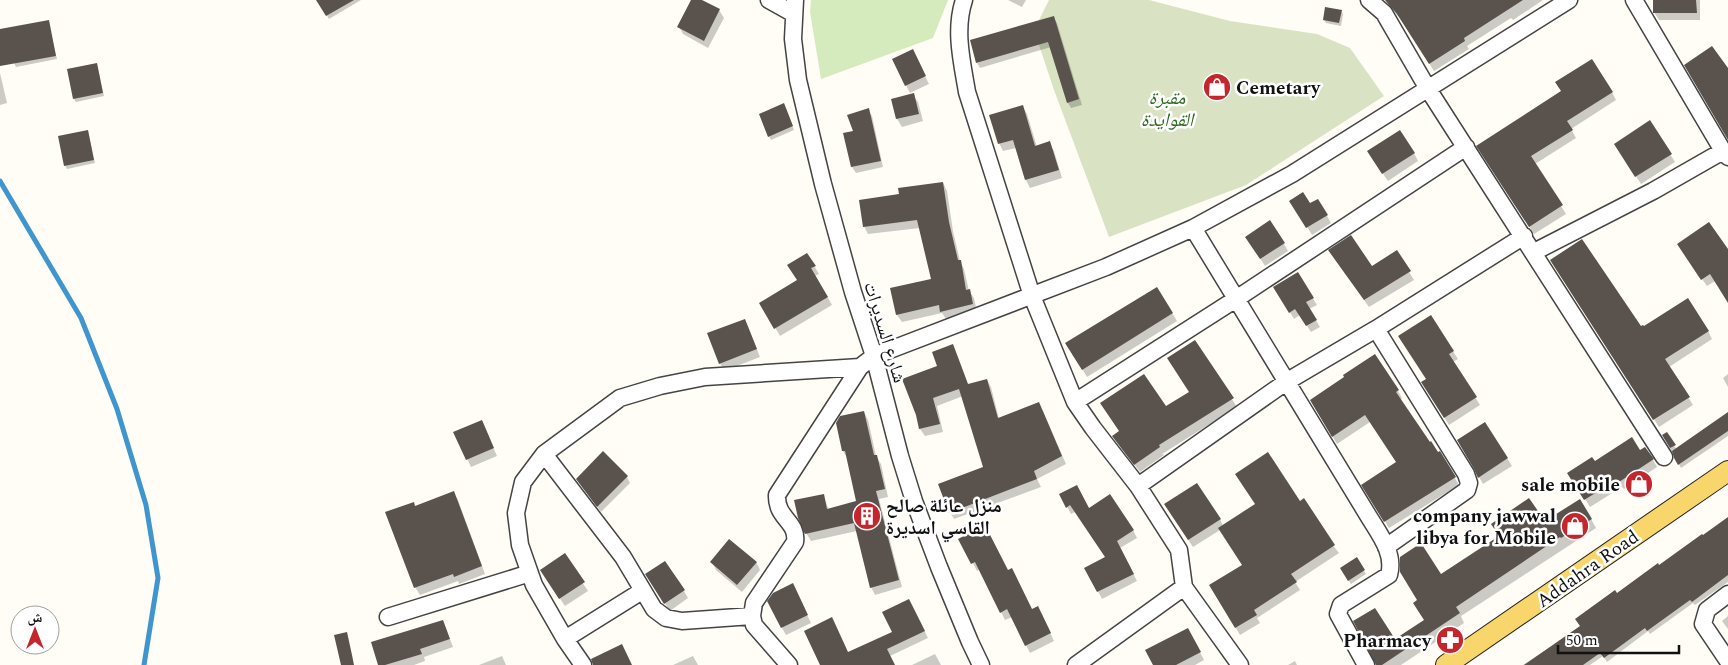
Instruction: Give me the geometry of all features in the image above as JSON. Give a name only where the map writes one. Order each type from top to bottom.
[{"type":"main road","name":"Addahra Road","points":[[1446,665],[1728,471]]},
{"type":"street","points":[[769,0],[794,7]]},
{"type":"street","points":[[964,0],[959,32],[967,92],[1032,296],[1075,402],[1138,486],[1179,550],[1184,587],[1240,665]]},
{"type":"street","points":[[1369,0],[1384,13],[1428,88],[1664,456]]},
{"type":"street","points":[[789,665],[754,625],[752,616],[754,603],[795,542],[796,535],[792,526],[780,513],[777,505],[777,496],[860,367],[874,356],[1106,267],[1193,228],[1292,174],[1569,0]]},
{"type":"street","points":[[1534,252],[1726,154],[1634,0]]},
{"type":"street","name":"شارع السديرات","points":[[794,7],[792,39],[798,80],[823,184],[853,292],[874,356],[900,456],[914,500],[942,575],[981,665]]},
{"type":"street","points":[[1075,402],[1236,299],[1466,147]]},
{"type":"street","points":[[1193,228],[1386,547],[1391,567],[1389,576],[1341,605],[1338,614],[1366,665]]},
{"type":"street","points":[[1138,486],[1286,382],[1376,329],[1524,236]]},
{"type":"street","points":[[1376,329],[1466,474],[1469,483],[1467,490],[1386,547]]},
{"type":"street","points":[[583,665],[565,639],[534,585],[520,545],[516,513],[523,482],[544,454],[620,398],[660,386],[705,377],[860,367]]},
{"type":"street","points":[[544,454],[623,558],[654,609],[666,618],[682,621],[752,616]]},
{"type":"street","points":[[388,617],[530,573]]},
{"type":"street","points":[[1076,665],[1184,587]]},
{"type":"street","points":[[565,639],[642,590]]},
{"type":"street","points":[[1728,594],[1707,610],[1704,624],[1728,661]]},
{"type":"green space","points":[[811,0],[948,0],[933,38],[821,79],[810,12]]},
{"type":"green space","name":"مقبرة القوايدة","points":[[1049,0],[1149,0],[1230,21],[1317,34],[1350,48],[1384,96],[1246,185],[1109,237],[1054,90],[1034,30]]},
{"type":"building","points":[[316,0],[354,0],[326,16]]},
{"type":"building","points":[[691,0],[702,0],[720,9],[704,41],[677,27]]},
{"type":"building","points":[[1385,0],[1523,0],[1464,38],[1465,41],[1429,64],[1397,14]]},
{"type":"building","points":[[1653,0],[1696,0],[1697,13],[1653,13]]},
{"type":"building","points":[[1325,7],[1342,10],[1339,23],[1323,20]]},
{"type":"building","points":[[1054,16],[1079,99],[1067,103],[1048,42],[976,63],[970,40]]},
{"type":"building","points":[[49,20],[56,56],[0,66],[0,29]]},
{"type":"building","points":[[1712,46],[1728,68],[1728,140],[1684,65]]},
{"type":"building","points":[[913,49],[926,76],[905,86],[892,59]]},
{"type":"building","points":[[1592,59],[1613,92],[1567,121],[1573,130],[1531,156],[1563,205],[1529,227],[1476,146],[1561,91],[1555,82]]},
{"type":"building","points":[[97,63],[103,93],[73,99],[67,69]]},
{"type":"building","points":[[914,93],[919,114],[896,119],[891,99]]},
{"type":"building","points":[[784,103],[793,126],[768,137],[759,114]]},
{"type":"building","points":[[1023,105],[1035,146],[1050,141],[1059,170],[1025,180],[1013,140],[998,144],[989,115]]},
{"type":"building","points":[[869,108],[881,161],[851,167],[843,133],[853,131],[847,115]]},
{"type":"building","points":[[1650,120],[1672,154],[1635,177],[1614,144]]},
{"type":"building","points":[[88,130],[94,160],[64,166],[58,136]]},
{"type":"building","points":[[1400,130],[1415,153],[1382,174],[1367,151]]},
{"type":"building","points":[[943,182],[949,222],[958,260],[961,260],[966,290],[970,289],[973,304],[940,312],[939,305],[896,315],[890,288],[931,279],[917,220],[863,227],[859,200],[899,194],[898,188]]},
{"type":"building","points":[[1303,192],[1310,203],[1318,199],[1328,215],[1306,228],[1289,201]]},
{"type":"building","points":[[1270,220],[1285,243],[1260,259],[1245,237]]},
{"type":"building","points":[[1709,222],[1728,249],[1728,303],[1710,274],[1701,280],[1677,244]]},
{"type":"building","points":[[1351,235],[1372,266],[1397,250],[1411,271],[1364,300],[1328,250]]},
{"type":"building","points":[[1582,239],[1641,326],[1644,326],[1688,298],[1709,331],[1665,359],[1690,397],[1653,420],[1550,260]]},
{"type":"building","points":[[807,253],[816,266],[811,268],[828,297],[774,329],[759,303],[797,280],[787,265]]},
{"type":"building","points":[[1298,272],[1314,298],[1306,302],[1317,320],[1306,326],[1295,309],[1289,313],[1273,287]]},
{"type":"building","points":[[1157,287],[1173,313],[1082,370],[1065,343]]},
{"type":"building","points":[[1431,315],[1454,351],[1449,354],[1477,397],[1444,418],[1421,382],[1426,379],[1398,336]]},
{"type":"building","points":[[745,319],[757,349],[719,364],[707,333]]},
{"type":"building","points":[[1195,340],[1234,398],[1159,445],[1160,447],[1134,465],[1112,436],[1119,431],[1100,403],[1144,374],[1166,406],[1189,392],[1167,358]]},
{"type":"building","points":[[953,344],[968,384],[987,379],[998,418],[1039,402],[1062,456],[1034,471],[1037,479],[949,513],[938,484],[983,467],[959,389],[933,398],[940,424],[919,429],[916,415],[902,379],[937,366],[932,352]]},
{"type":"building","points":[[1375,354],[1399,390],[1396,392],[1430,442],[1438,452],[1440,451],[1456,477],[1384,522],[1361,485],[1396,462],[1365,415],[1332,437],[1310,400]]},
{"type":"building","points":[[864,411],[874,455],[877,455],[885,489],[876,491],[899,580],[870,588],[854,523],[805,534],[798,518],[794,500],[824,494],[827,509],[856,501],[845,451],[842,451],[836,423],[840,416]]},
{"type":"building","points":[[1728,412],[1728,431],[1678,465],[1672,451]]},
{"type":"building","points":[[482,420],[494,448],[466,460],[453,432]]},
{"type":"building","points":[[1485,422],[1508,458],[1478,478],[1457,440]]},
{"type":"building","points":[[1667,432],[1676,445],[1670,448],[1662,435]]},
{"type":"building","points":[[1632,437],[1640,450],[1645,447],[1654,459],[1619,482],[1617,480],[1584,500],[1567,473],[1592,457],[1595,461]]},
{"type":"building","points":[[603,451],[628,476],[597,507],[576,479]]},
{"type":"building","points":[[1268,452],[1300,501],[1304,498],[1335,545],[1291,574],[1297,582],[1254,610],[1257,615],[1235,628],[1209,585],[1242,565],[1218,528],[1255,504],[1235,474]]},
{"type":"building","points":[[1197,483],[1221,519],[1188,540],[1164,504]]},
{"type":"building","points":[[1077,485],[1089,508],[1110,494],[1134,530],[1117,541],[1134,574],[1097,592],[1084,568],[1105,557],[1070,505],[1066,508],[1059,494]]},
{"type":"building","points":[[454,491],[482,566],[454,577],[453,574],[414,588],[385,512],[414,502],[415,506]]},
{"type":"building","points":[[1529,498],[1545,521],[1580,499],[1592,519],[1560,537],[1456,607],[1460,613],[1382,665],[1376,665],[1353,621],[1375,608],[1395,639],[1424,620],[1413,603],[1417,600],[1400,572],[1400,557],[1421,543],[1441,574],[1499,536],[1491,524]]},
{"type":"building","points":[[1728,517],[1728,575],[1692,602],[1690,600],[1647,631],[1645,628],[1604,658],[1600,653],[1583,665],[1524,665],[1580,626],[1575,619],[1615,590],[1617,593],[1658,563],[1659,565]]},
{"type":"building","points":[[985,525],[1008,570],[1012,568],[1032,609],[1038,606],[1051,633],[1025,646],[1007,609],[1000,613],[975,562],[971,564],[958,539]]},
{"type":"building","points":[[729,539],[757,562],[737,585],[710,562]]},
{"type":"building","points":[[565,553],[585,582],[559,599],[540,570]]},
{"type":"building","points":[[1357,557],[1365,570],[1348,581],[1340,568]]},
{"type":"building","points":[[665,561],[685,590],[664,604],[645,574]]},
{"type":"building","points":[[793,583],[808,615],[781,628],[767,601],[773,593]]},
{"type":"building","points":[[909,599],[925,631],[887,649],[895,665],[820,665],[804,631],[832,617],[848,652],[892,632],[882,612]]},
{"type":"building","points":[[443,620],[450,639],[420,649],[422,654],[385,665],[378,665],[371,642]]},
{"type":"building","points":[[1188,628],[1201,652],[1176,665],[1153,665],[1145,650]]},
{"type":"building","points":[[347,632],[354,665],[341,665],[334,635]]},
{"type":"building","points":[[622,644],[632,665],[593,665],[591,659]]},
{"type":"waterway","points":[[0,181],[81,318],[117,409],[146,505],[158,578],[144,665]]},
{"type":"place","name":"Cemetary","points":[[1217,87]]},
{"type":"place","name":"sale mobile","points":[[1639,484]]},
{"type":"place","name":"منزل عائلة صالح القاسي اسديرة","points":[[867,516]]},
{"type":"place","name":"company jawwal libya for Mobile","points":[[1575,526]]},
{"type":"place","name":"Pharmacy","points":[[1450,640]]}]
